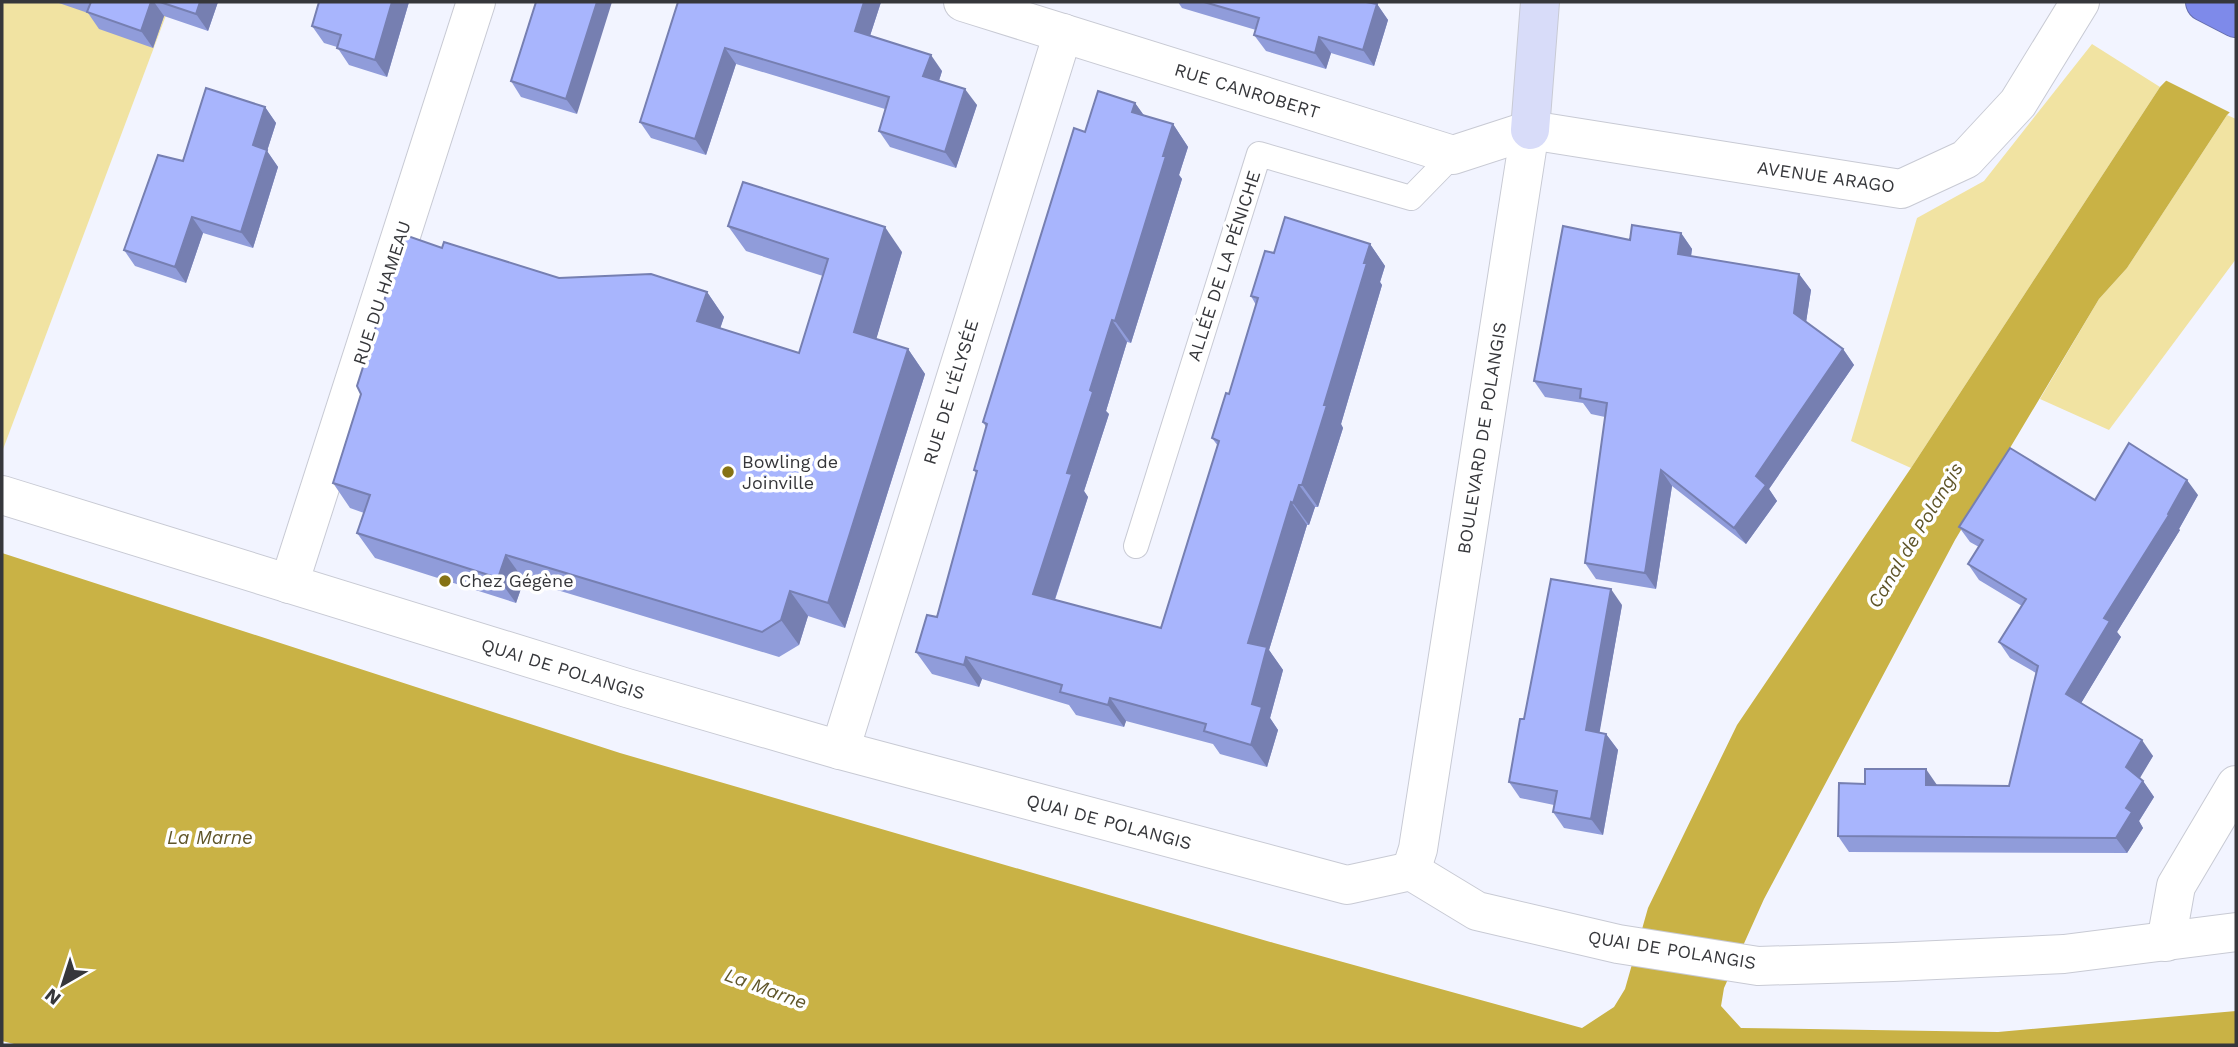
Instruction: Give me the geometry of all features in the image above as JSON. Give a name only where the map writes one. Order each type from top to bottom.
[{"type":"highway","points":[[2205,2],[2236,18]]},
{"type":"street","name":"RUE DU HAMEAU","points":[[289,584],[476,2]]},
{"type":"street","name":"RUE CANROBERT","points":[[963,2],[1453,155]]},
{"type":"street","name":"BOULEVARD DE POLANGIS","points":[[1411,871],[1421,835],[1530,130],[1540,2]]},
{"type":"street","name":"AVENUE ARAGO","points":[[1530,130],[1901,189],[1966,159],[2018,103],[2080,2]]},
{"type":"street","name":"RUE DE L'ÉLYSÉE","points":[[840,750],[1063,33]]},
{"type":"street","points":[[1453,155],[1530,130]]},
{"type":"street","name":"QUAI DE POLANGIS","points":[[2,495],[627,688],[840,750],[1347,885],[1411,871],[1477,911],[1618,944],[1758,965],[2064,954],[2236,932]]},
{"type":"street","points":[[2166,942],[2176,886],[2236,785]]},
{"type":"lane","name":"ALLÉE DE LA PÉNICHE","points":[[1136,546],[1259,154],[1411,198],[1453,155]]},
{"type":"shaded area","points":[[2,2],[171,2],[2,452]]},
{"type":"shaded area","points":[[2092,44],[2160,87],[1911,468],[1851,441],[1917,218],[1984,181]]},
{"type":"shaded area","points":[[2227,115],[2236,119],[2236,259],[2109,430],[2040,399],[2099,299],[2127,268]]},
{"type":"water","name":"La Marne","points":[[2236,9],[2236,106],[2227,115],[2127,268],[2099,299],[1955,540],[1764,899],[1724,988],[1721,1006],[1741,1028],[1998,1032],[2236,1011],[2236,1045],[18,1045],[2,1041],[2,553],[620,753],[1274,943],[1582,1028],[1614,1007],[1625,989],[1648,908],[1737,725],[1911,468],[2160,87]]},
{"type":"pier","points":[[2236,5],[2236,111],[2233,114],[2163,79]]},
{"type":"building","points":[[91,2],[151,2],[141,31],[87,12]]},
{"type":"building","points":[[160,2],[200,2],[196,14]]},
{"type":"building","points":[[319,2],[392,2],[375,60],[337,48],[341,35],[312,26]]},
{"type":"building","points":[[536,2],[597,2],[566,99],[511,81]]},
{"type":"building","points":[[678,2],[864,2],[855,31],[931,55],[923,76],[965,89],[945,152],[879,131],[889,97],[725,48],[695,139],[640,122]]},
{"type":"building","points":[[1204,2],[1377,4],[1363,50],[1319,37],[1315,53],[1254,35],[1259,18]]},
{"type":"building","points":[[206,88],[265,107],[253,145],[267,150],[241,232],[192,217],[175,267],[124,250],[158,155],[183,161]]},
{"type":"building","points":[[1098,91],[1135,103],[1132,112],[1173,124],[1163,156],[1166,156],[1115,321],[1112,320],[1090,390],[1093,392],[1067,473],[1072,474],[1033,594],[1161,628],[1219,441],[1212,438],[1226,393],[1229,394],[1258,298],[1251,296],[1265,251],[1274,253],[1285,217],[1370,244],[1364,263],[1367,263],[1324,405],[1327,405],[1302,485],[1299,485],[1293,503],[1291,502],[1248,643],[1267,647],[1252,704],[1262,707],[1251,745],[1204,731],[1206,724],[1110,698],[1108,705],[1060,692],[1062,685],[966,657],[964,665],[916,652],[927,615],[937,617],[977,471],[974,470],[987,424],[983,422],[1074,128],[1085,132]]},
{"type":"building","points":[[743,182],[885,227],[854,332],[908,349],[828,603],[790,591],[781,620],[762,632],[506,555],[498,578],[357,533],[370,495],[333,483],[361,394],[357,386],[405,235],[442,248],[444,242],[559,278],[651,274],[707,292],[697,321],[799,353],[828,259],[728,226]]},
{"type":"building","points":[[1632,225],[1681,233],[1678,254],[1799,274],[1794,313],[1843,349],[1756,476],[1766,485],[1734,528],[1661,470],[1645,573],[1585,563],[1607,403],[1580,398],[1581,389],[1534,381],[1563,226],[1630,240]]},
{"type":"building","points":[[2129,443],[2187,480],[2169,515],[2104,618],[2110,621],[2066,694],[2142,740],[2126,767],[2143,781],[2126,808],[2132,812],[2116,838],[1838,836],[1839,783],[1865,784],[1865,769],[1926,769],[1926,785],[2009,786],[2038,666],[1999,642],[2026,599],[1968,564],[1983,540],[1959,527],[2010,448],[2095,500]]},
{"type":"building","points":[[1551,579],[1611,589],[1586,730],[1606,734],[1591,819],[1553,812],[1557,791],[1509,782]]},
{"type":"place","name":"Bowling de Joinville","points":[[728,472]]},
{"type":"place","name":"Chez Gégène","points":[[445,581]]},
{"type":"water label","name":"Canal de Polangis","points":[[1915,535]]}]
